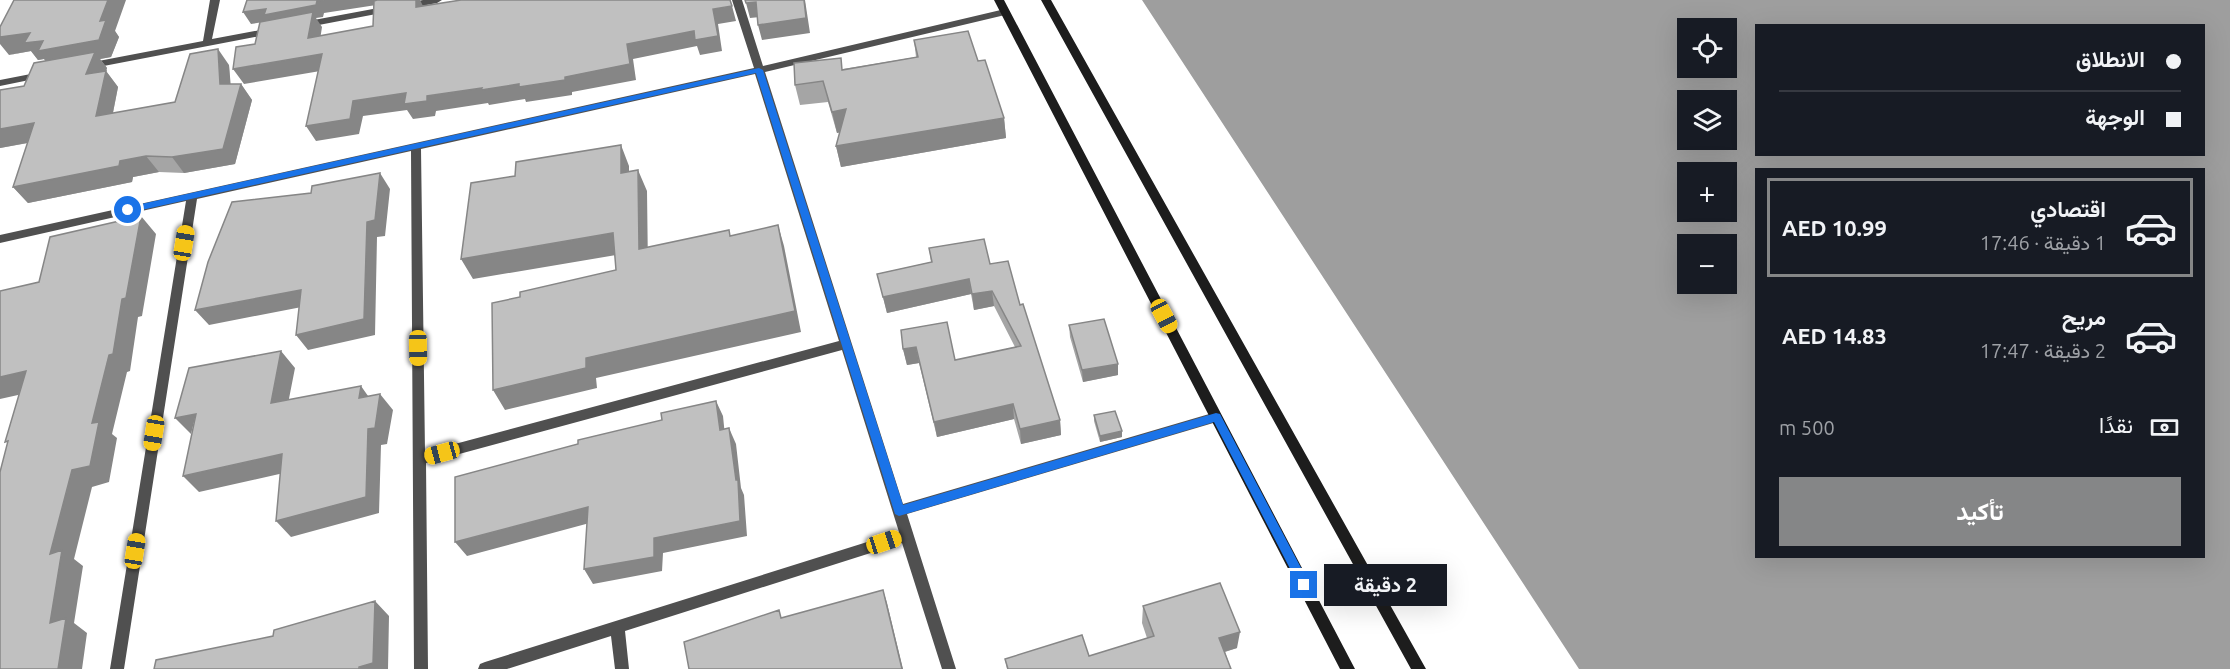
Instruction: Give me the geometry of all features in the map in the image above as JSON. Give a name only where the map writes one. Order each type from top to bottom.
[{"type":"street","points":[[207,44],[215,0]]},
{"type":"street","points":[[288,28],[437,0]]},
{"type":"street","points":[[737,0],[949,669]]},
{"type":"street","points":[[999,0],[1348,669]]},
{"type":"street","points":[[1046,0],[1419,669]]},
{"type":"street","points":[[0,239],[759,70],[1005,12]]},
{"type":"street","points":[[81,68],[276,30]]},
{"type":"street","points":[[0,83],[46,74]]},
{"type":"street","points":[[416,146],[422,669]]},
{"type":"street","points":[[117,669],[192,196]]},
{"type":"street","points":[[419,459],[846,344]]},
{"type":"street","points":[[899,511],[1216,417]]},
{"type":"street","points":[[484,669],[907,535]]},
{"type":"street","points":[[617,627],[622,669]]},
{"type":"shaded area","points":[[1142,0],[2230,0],[2230,669],[1579,669]]},
{"type":"building","points":[[14,0],[108,0],[100,21],[106,20],[99,40],[38,51],[43,41],[24,43],[30,33],[0,37],[0,27]]},
{"type":"building","points":[[247,0],[324,0],[317,1],[316,5],[264,15],[266,9],[243,12]]},
{"type":"building","points":[[416,0],[416,7],[461,0],[730,0],[732,6],[713,9],[718,36],[695,40],[694,31],[627,44],[630,64],[565,77],[565,80],[427,96],[427,101],[404,104],[406,93],[353,101],[350,119],[306,126],[322,54],[233,69],[236,47],[255,44],[260,22],[313,12],[308,38],[373,26],[374,1]]},
{"type":"building","points":[[745,0],[804,0],[806,18],[758,25],[756,2],[746,3]]},
{"type":"building","points":[[968,31],[978,61],[985,60],[1004,118],[836,146],[846,109],[832,112],[823,81],[795,85],[794,63],[841,58],[842,70],[918,57],[914,40]]},
{"type":"building","points":[[218,49],[220,84],[241,84],[223,149],[172,157],[146,156],[120,161],[119,166],[13,187],[34,123],[0,129],[0,90],[24,86],[34,63],[95,52],[86,74],[106,71],[96,116],[175,102],[190,54]]},
{"type":"building","points":[[621,145],[621,173],[638,170],[639,249],[729,230],[730,236],[778,225],[795,311],[586,358],[586,368],[493,390],[492,303],[520,297],[520,292],[616,270],[613,233],[461,259],[471,183],[515,176],[516,162]]},
{"type":"building","points":[[380,173],[375,220],[367,222],[364,319],[296,335],[301,290],[195,310],[208,262],[232,202],[311,193],[312,186]]},
{"type":"building","points":[[141,216],[126,298],[122,299],[113,354],[109,355],[92,423],[99,422],[90,466],[72,470],[50,554],[62,550],[50,623],[66,618],[58,669],[0,669],[0,472],[8,441],[5,442],[26,371],[0,377],[0,291],[39,282],[50,237]]},
{"type":"building","points":[[984,239],[990,264],[1008,261],[1020,305],[1023,304],[1060,420],[1020,429],[1013,404],[934,422],[916,347],[903,349],[901,330],[947,322],[955,360],[1021,346],[992,291],[972,294],[969,279],[883,297],[877,274],[932,262],[929,248]]},
{"type":"building","points":[[1104,319],[1118,364],[1082,370],[1069,325]]},
{"type":"building","points":[[281,351],[271,403],[361,386],[359,398],[380,394],[375,428],[368,429],[366,497],[276,521],[282,454],[183,476],[196,414],[175,418],[189,368]]},
{"type":"building","points":[[716,401],[720,430],[729,428],[736,480],[738,480],[740,521],[654,538],[654,557],[584,569],[588,507],[455,542],[455,477],[578,444],[578,440],[662,420],[661,413]]},
{"type":"building","points":[[1115,411],[1122,431],[1100,436],[1094,415]]},
{"type":"building","points":[[1220,583],[1240,632],[1219,638],[1231,669],[1008,669],[1005,659],[1082,635],[1089,656],[1154,636],[1143,606]]},
{"type":"building","points":[[883,590],[902,669],[689,669],[684,642],[779,610],[781,618]]},
{"type":"building","points":[[375,601],[373,663],[359,667],[359,669],[154,669],[156,660],[273,636],[274,630]]},
{"type":"route","points":[[128,210],[759,70],[899,511],[1216,417],[1304,585]]}]
